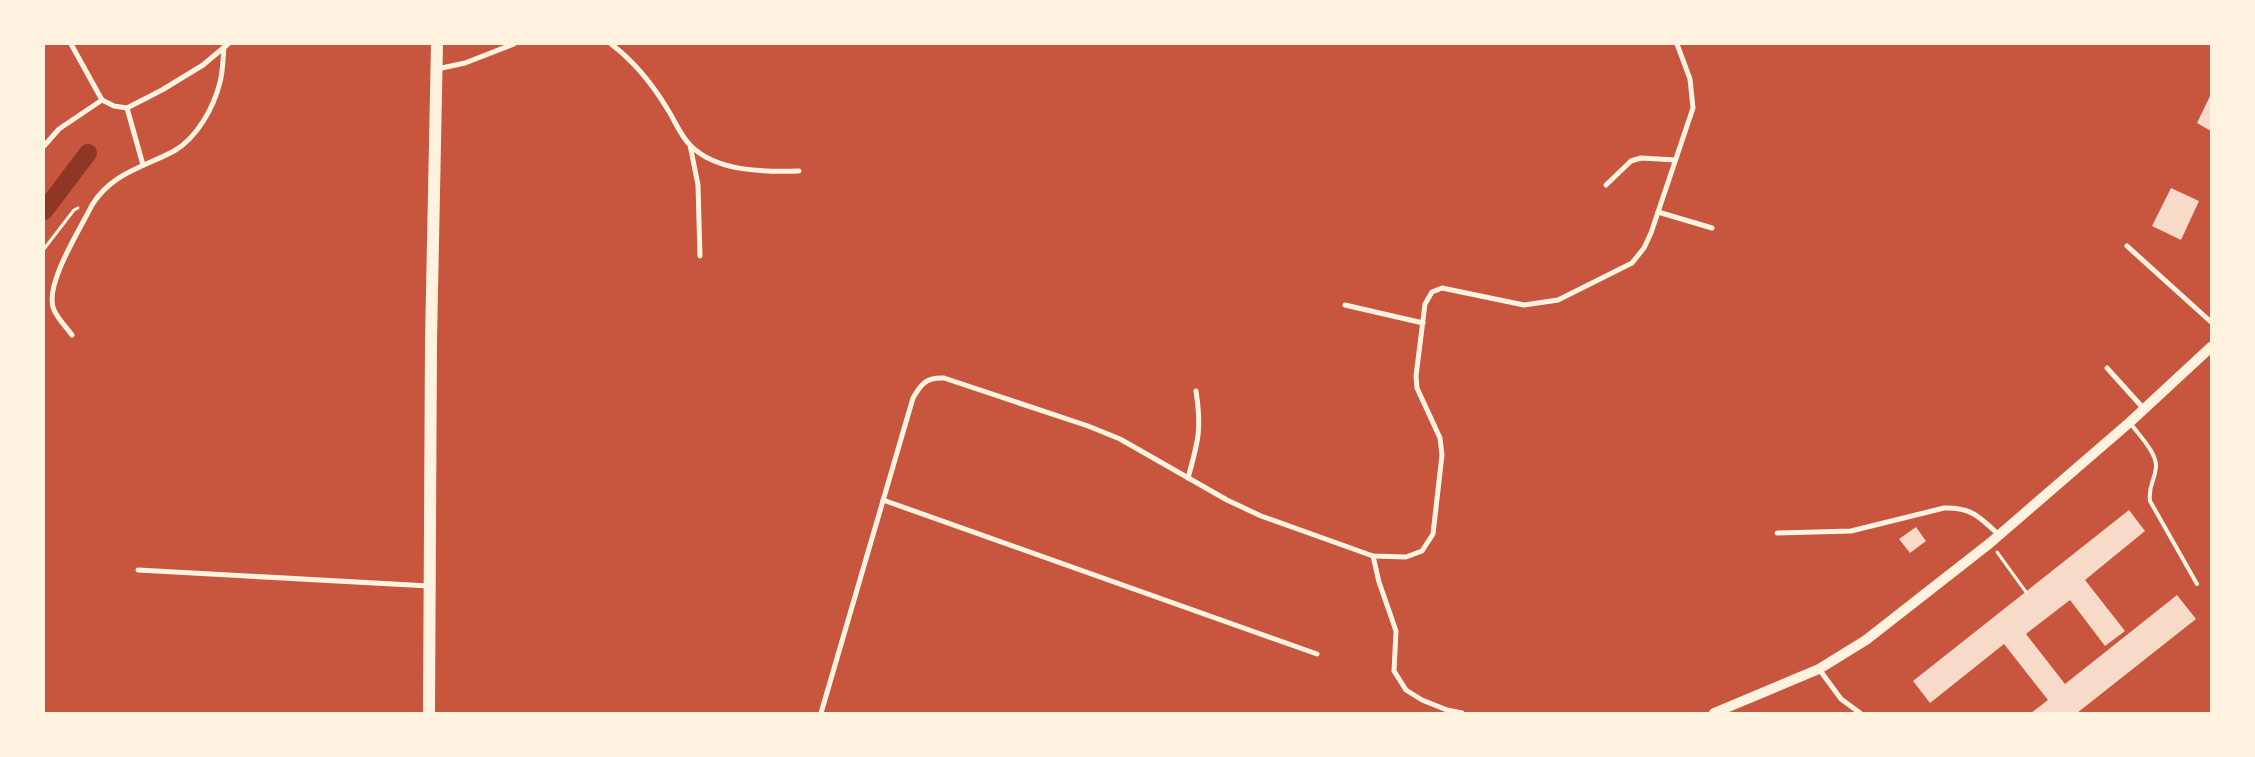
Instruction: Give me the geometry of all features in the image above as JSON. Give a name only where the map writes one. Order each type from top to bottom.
[{"type":"main road","points":[[429,713],[431,341],[437,44]]},
{"type":"main road","points":[[1714,713],[1820,669],[1866,640],[1990,543],[2130,422],[2211,347]]},
{"type":"street","points":[[71,44],[102,100],[114,106],[127,108],[162,90],[203,65],[226,46]]},
{"type":"street","points":[[437,69],[465,63],[514,44]]},
{"type":"street","points":[[611,44],[638,68],[658,92],[690,145],[698,185],[700,256]]},
{"type":"street","points":[[821,713],[913,398],[922,382],[933,377],[944,378],[1088,426],[1120,439],[1188,478],[1261,516],[1374,556],[1406,557],[1422,551],[1434,534],[1442,455],[1440,438],[1417,388],[1416,376],[1425,304],[1432,292],[1442,288],[1524,305],[1558,300],[1632,263],[1644,248],[1693,108],[1690,80],[1677,44]]},
{"type":"street","points":[[72,335],[53,309],[51,295],[55,280],[92,205],[99,194],[113,180],[176,150],[197,131],[211,107],[220,82],[226,46]]},
{"type":"street","points":[[44,146],[58,129],[102,100]]},
{"type":"street","points":[[127,108],[143,165]]},
{"type":"street","points":[[690,145],[723,164],[758,172],[800,171]]},
{"type":"street","points":[[1606,185],[1631,161],[1641,158],[1675,160]]},
{"type":"street","points":[[1658,212],[1712,228]]},
{"type":"street","points":[[2128,246],[2211,322]]},
{"type":"street","points":[[1345,305],[1423,323]]},
{"type":"street","points":[[2107,368],[2144,409]]},
{"type":"street","points":[[1188,478],[1198,440],[1200,418],[1196,391]]},
{"type":"street","points":[[883,500],[1317,654]]},
{"type":"street","points":[[1777,533],[1852,531],[1944,508],[1960,507],[1978,515],[1999,535]]},
{"type":"street","points":[[1374,556],[1379,582],[1396,631],[1394,671],[1406,690],[1422,700],[1447,710],[1462,713]]},
{"type":"street","points":[[138,570],[429,586]]},
{"type":"street","points":[[1820,669],[1841,698],[1860,713]]},
{"type":"lane","points":[[2130,422],[2156,459],[2156,468],[2149,489],[2150,501],[2197,584]]},
{"type":"path","points":[[44,249],[74,210],[83,205],[92,205]]},
{"type":"path","points":[[1990,543],[2026,592]]},
{"type":"building","points":[[2211,94],[2211,131],[2197,123]]},
{"type":"building","points":[[2171,188],[2199,201],[2181,240],[2152,226]]},
{"type":"building","points":[[2129,510],[2145,531],[2085,580],[2125,631],[2105,646],[2070,600],[2026,634],[2065,684],[2177,595],[2196,619],[2077,713],[2031,713],[2048,700],[2004,644],[1930,703],[1913,681]]},
{"type":"building","points":[[1916,527],[1926,541],[1910,553],[1899,539]]},
{"type":"waterway","points":[[44,211],[88,153]]}]
